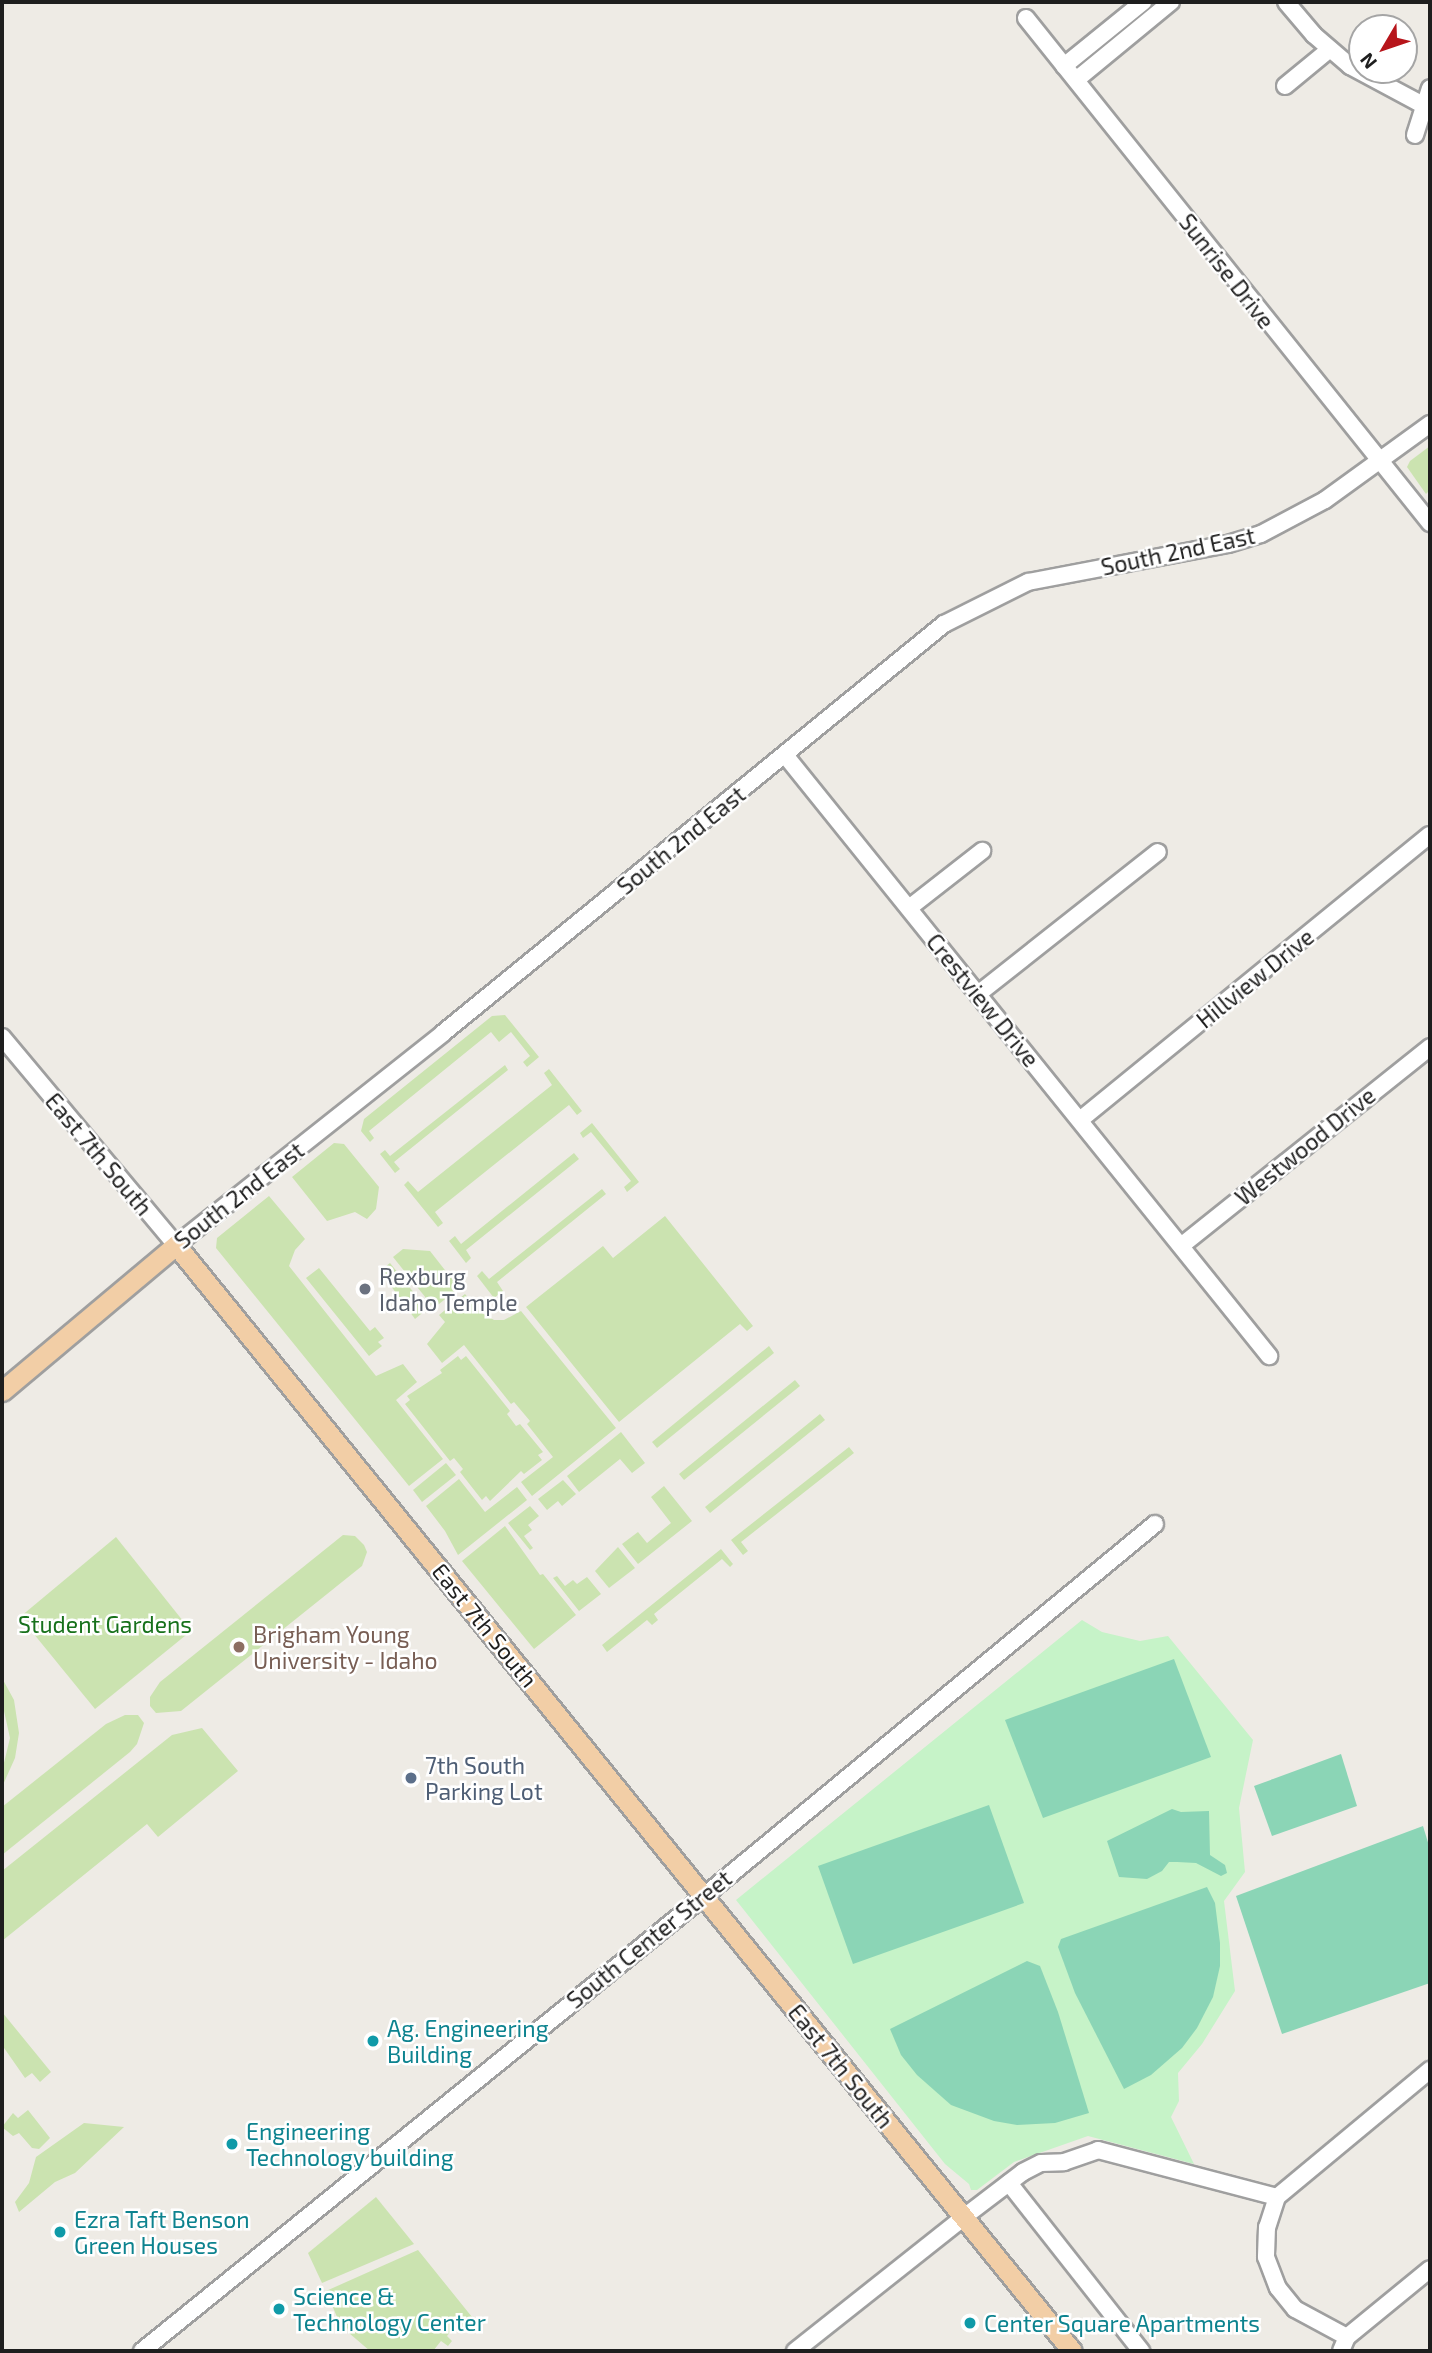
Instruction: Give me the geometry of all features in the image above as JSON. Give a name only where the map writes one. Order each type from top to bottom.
[{"type":"main road","name":"South 2nd East","points":[[2,1391],[176,1245]]},
{"type":"main road","name":"East 7th South","points":[[176,1245],[1072,2351]]},
{"type":"street","points":[[1064,66],[1143,2]]},
{"type":"street","points":[[1076,80],[1171,2]]},
{"type":"street","points":[[1286,2],[1314,35],[1350,66],[1423,105]]},
{"type":"street","name":"Sunrise Drive","points":[[1026,18],[1379,463],[1430,523]]},
{"type":"street","points":[[1285,86],[1331,50]]},
{"type":"street","points":[[1415,135],[1430,88]]},
{"type":"street","name":"South 2nd East","points":[[176,1245],[454,1024],[944,624],[981,603],[1028,582],[1181,554],[1261,534],[1325,500],[1430,424]]},
{"type":"street","name":"Crestview Drive","points":[[785,754],[1269,1356]]},
{"type":"street","name":"Hillview Drive","points":[[1080,1120],[1430,835]]},
{"type":"street","points":[[909,908],[982,851]]},
{"type":"street","points":[[978,994],[1158,852]]},
{"type":"street","name":"East 7th South","points":[[2,1037],[176,1245]]},
{"type":"street","name":"Westwood Drive","points":[[1181,1246],[1430,1046]]},
{"type":"street","name":"South Center Street","points":[[142,2351],[161,2345],[1155,1524]]},
{"type":"street","points":[[1430,2070],[1277,2197],[1267,2227],[1266,2257],[1278,2288],[1295,2309],[1344,2344],[1430,2269]]},
{"type":"street","points":[[795,2351],[964,2217],[1041,2163],[1064,2162],[1098,2150],[1277,2197]]},
{"type":"street","points":[[1009,2183],[1141,2351]]},
{"type":"green space","points":[[1430,446],[1430,490],[1426,494],[1407,467],[1410,461]]},
{"type":"green space","points":[[505,1015],[539,1057],[527,1067],[523,1062],[530,1056],[511,1032],[499,1042],[491,1032],[369,1131],[374,1138],[370,1142],[361,1131],[364,1119],[492,1016]]},
{"type":"green space","points":[[505,1065],[508,1070],[394,1162],[400,1169],[395,1173],[380,1154],[385,1150],[390,1156]]},
{"type":"green space","points":[[549,1069],[582,1111],[577,1115],[569,1105],[435,1212],[443,1223],[438,1227],[404,1185],[408,1181],[418,1192],[552,1085],[544,1073]]},
{"type":"green space","points":[[592,1123],[639,1182],[627,1192],[624,1187],[631,1181],[591,1132],[583,1138],[580,1133]]},
{"type":"green space","points":[[334,1143],[344,1144],[379,1187],[376,1209],[367,1219],[355,1212],[327,1221],[292,1177]]},
{"type":"green space","points":[[574,1153],[579,1159],[466,1250],[471,1258],[466,1263],[449,1241],[455,1236],[461,1244]]},
{"type":"green space","points":[[602,1189],[606,1194],[497,1282],[503,1291],[494,1298],[477,1276],[482,1271],[489,1279]]},
{"type":"green space","points":[[269,1196],[305,1239],[295,1250],[289,1266],[376,1376],[403,1364],[417,1382],[396,1400],[443,1459],[409,1486],[216,1248],[217,1238]]},
{"type":"green space","points":[[665,1216],[753,1326],[747,1331],[740,1324],[619,1422],[526,1307],[603,1246],[613,1258]]},
{"type":"green space","points":[[403,1249],[430,1251],[459,1288],[434,1308],[393,1257]]},
{"type":"green space","points":[[390,1263],[427,1309],[415,1319],[380,1271]]},
{"type":"green space","points":[[319,1268],[370,1331],[375,1327],[384,1338],[378,1342],[382,1346],[369,1356],[306,1278]]},
{"type":"green space","points":[[465,1294],[480,1312],[494,1320],[504,1320],[521,1311],[616,1428],[532,1496],[521,1482],[553,1457],[527,1424],[530,1421],[514,1402],[511,1404],[464,1345],[442,1363],[427,1344],[445,1322],[439,1315]]},
{"type":"green space","points":[[769,1346],[774,1353],[657,1448],[652,1442]]},
{"type":"green space","points":[[458,1356],[461,1360],[466,1356],[510,1411],[507,1414],[516,1426],[520,1424],[543,1452],[538,1455],[542,1460],[524,1474],[521,1471],[490,1501],[486,1496],[482,1500],[460,1472],[463,1469],[454,1458],[450,1461],[405,1404],[410,1400],[407,1396],[442,1373],[440,1370]]},
{"type":"green space","points":[[795,1380],[800,1386],[684,1480],[679,1474]]},
{"type":"green space","points":[[820,1414],[825,1420],[710,1513],[705,1507]]},
{"type":"green space","points":[[621,1432],[645,1463],[632,1473],[620,1459],[579,1492],[567,1476]]},
{"type":"green space","points":[[849,1447],[854,1453],[741,1542],[748,1551],[743,1555],[731,1540]]},
{"type":"green space","points":[[446,1463],[456,1475],[422,1502],[413,1490]]},
{"type":"green space","points":[[459,1479],[485,1512],[517,1487],[527,1500],[458,1555],[445,1531],[426,1506]]},
{"type":"green space","points":[[563,1480],[576,1494],[562,1506],[558,1501],[547,1510],[538,1499]]},
{"type":"green space","points":[[664,1486],[692,1521],[638,1564],[622,1544],[638,1532],[647,1543],[671,1523],[651,1497]]},
{"type":"green space","points":[[530,1506],[539,1516],[528,1525],[532,1530],[524,1536],[533,1548],[530,1550],[508,1523]]},
{"type":"green space","points":[[505,1526],[540,1575],[543,1574],[576,1615],[534,1649],[462,1561]]},
{"type":"green space","points":[[343,1535],[355,1536],[364,1545],[367,1552],[362,1566],[181,1711],[156,1713],[150,1706],[150,1697],[160,1682]]},
{"type":"green space","name":"Student Gardens","points":[[116,1537],[191,1631],[95,1709],[20,1617]]},
{"type":"green space","points":[[618,1547],[635,1568],[609,1588],[595,1571]]},
{"type":"green space","points":[[721,1549],[733,1564],[730,1567],[722,1559],[654,1614],[658,1620],[652,1625],[647,1620],[607,1652],[602,1645]]},
{"type":"green space","points":[[557,1576],[565,1586],[573,1580],[577,1584],[587,1577],[601,1594],[579,1611],[553,1578]]},
{"type":"green space","points":[[1082,1620],[1102,1632],[1140,1641],[1168,1636],[1253,1740],[1239,1808],[1245,1872],[1224,1901],[1235,1991],[1202,2044],[1178,2073],[1179,2101],[1171,2117],[1194,2164],[1088,2136],[1014,2162],[977,2190],[971,2190],[969,2184],[945,2164],[736,1900]]},
{"type":"green space","points":[[1174,1659],[1211,1757],[1043,1818],[1005,1720]]},
{"type":"green space","points":[[2,1678],[14,1700],[19,1733],[15,1758],[2,1787],[2,1771],[10,1738],[2,1702]]},
{"type":"green space","points":[[125,1715],[138,1715],[144,1723],[137,1744],[130,1752],[2,1855],[2,1807],[106,1724]]},
{"type":"green space","points":[[202,1728],[238,1771],[158,1837],[147,1824],[2,1941],[2,1871],[172,1735]]},
{"type":"green space","points":[[1341,1754],[1357,1806],[1272,1836],[1254,1786]]},
{"type":"green space","points":[[989,1805],[1024,1903],[853,1964],[818,1866]]},
{"type":"green space","points":[[1172,1809],[1181,1812],[1209,1811],[1210,1855],[1225,1865],[1227,1873],[1221,1876],[1196,1863],[1169,1862],[1162,1871],[1147,1879],[1119,1877],[1107,1841]]},
{"type":"green space","points":[[1423,1826],[1430,1849],[1430,1983],[1282,2034],[1236,1896]]},
{"type":"green space","points":[[1207,1887],[1215,1903],[1220,1943],[1220,1966],[1213,1997],[1197,2028],[1182,2048],[1151,2075],[1124,2089],[1075,1993],[1058,1947],[1061,1939]]},
{"type":"green space","points":[[1027,1961],[1040,1966],[1058,2012],[1089,2113],[1055,2123],[1017,2125],[994,2121],[951,2105],[917,2075],[901,2055],[890,2029]]},
{"type":"green space","points":[[2,2012],[51,2072],[40,2082],[32,2073],[25,2078],[2,2045]]},
{"type":"green space","points":[[28,2110],[50,2138],[39,2149],[32,2148],[19,2133],[13,2136],[2,2127],[13,2113],[18,2118]]},
{"type":"green space","points":[[84,2123],[124,2127],[75,2173],[55,2182],[19,2212],[15,2202],[29,2183],[36,2157]]},
{"type":"green space","points":[[376,2197],[414,2244],[322,2283],[308,2253]]},
{"type":"green space","points":[[418,2250],[472,2317],[461,2330],[455,2326],[447,2336],[452,2341],[448,2346],[441,2341],[433,2351],[370,2351],[349,2333],[345,2322],[340,2324],[326,2291]]},
{"type":"place","name":"Rexburg Idaho Temple","points":[[365,1289]]},
{"type":"place","name":"Brigham Young University - Idaho","points":[[239,1647]]},
{"type":"place","name":"7th South Parking Lot","points":[[411,1778]]},
{"type":"place","name":"Ag. Engineering Building","points":[[373,2041]]},
{"type":"place","name":"Engineering Technology building","points":[[232,2144]]},
{"type":"place","name":"Ezra Taft Benson Green Houses","points":[[60,2232]]},
{"type":"place","name":"Science & Technology Center","points":[[279,2309]]},
{"type":"place","name":"Center Square Apartments","points":[[970,2323]]}]
